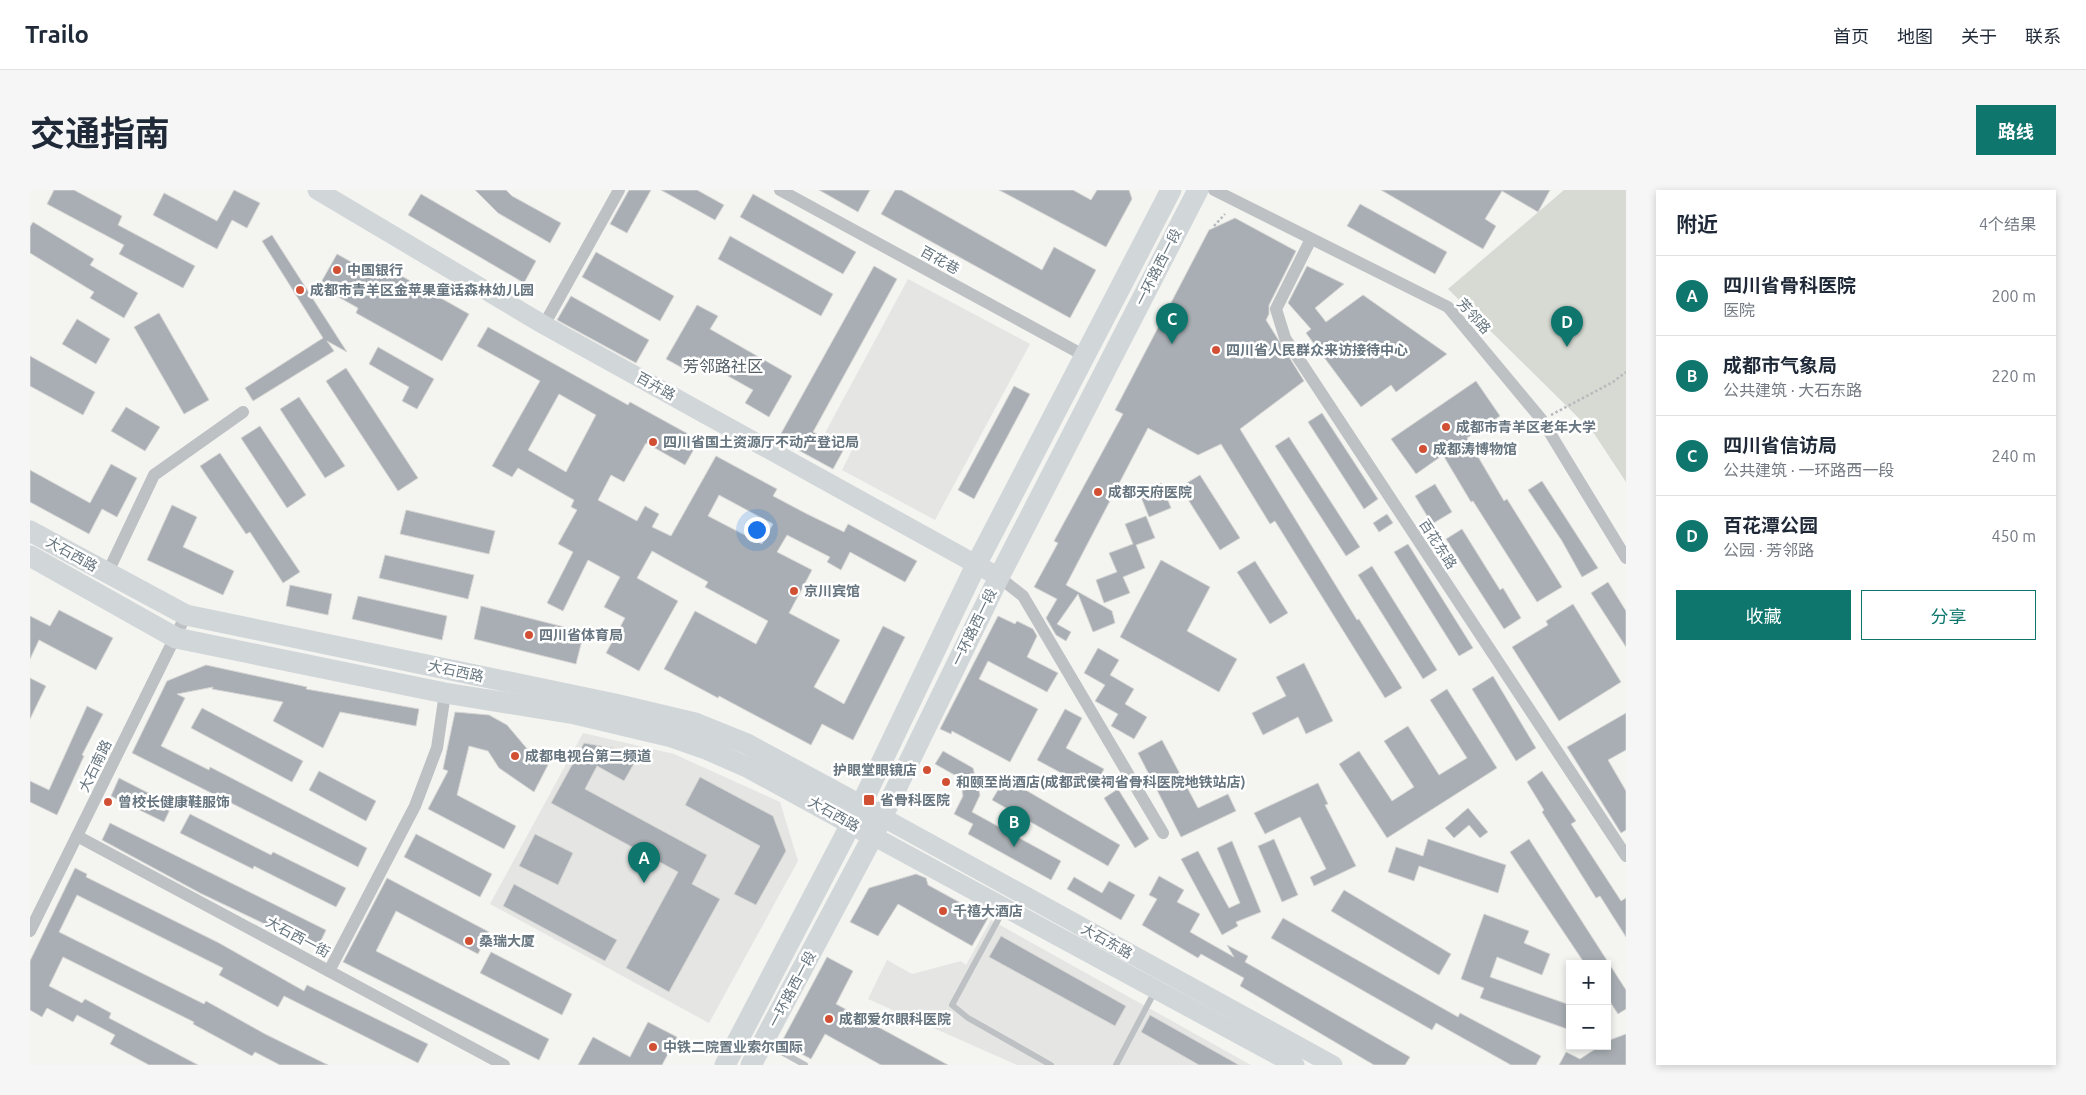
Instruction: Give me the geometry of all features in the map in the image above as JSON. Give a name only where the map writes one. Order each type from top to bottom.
[{"type":"main road","name":"百卉路","points":[[317,190],[544,324],[977,563],[999,577]]},
{"type":"main road","name":"一环路西一段","points":[[725,1065],[861,805],[977,563],[1172,190]]},
{"type":"main road","name":"一环路西一段","points":[[752,1065],[873,836],[999,577],[1198,190]]},
{"type":"main road","name":"大石西路","points":[[30,531],[186,615],[671,716],[723,732],[882,817]]},
{"type":"main road","name":"大石西路","points":[[30,556],[176,638],[445,693],[575,714],[672,737],[706,749],[749,768],[873,836]]},
{"type":"main road","name":"大石东路","points":[[882,817],[1333,1065]]},
{"type":"main road","name":"大石东路","points":[[873,836],[1295,1065]]},
{"type":"street","points":[[544,324],[619,190]]},
{"type":"street","name":"百花巷","points":[[780,190],[1085,356]]},
{"type":"street","name":"芳邻路","points":[[1214,190],[1448,307],[1542,420],[1626,558]]},
{"type":"street","name":"百花东路","points":[[1311,239],[1276,309],[1285,338],[1626,856]]},
{"type":"street","points":[[107,574],[154,475],[242,412]]},
{"type":"street","points":[[999,577],[1024,596],[1163,832]]},
{"type":"street","name":"大石南路","points":[[30,931],[186,615]]},
{"type":"street","points":[[329,971],[415,806],[437,748],[445,693]]},
{"type":"street","name":"大石西一街","points":[[77,836],[504,1065]]},
{"type":"lane","points":[[1005,908],[952,1006],[968,1018],[1051,1065]]},
{"type":"lane","points":[[1116,1065],[1156,989]]},
{"type":"lane","points":[[764,1042],[805,1065]]},
{"type":"path","points":[[1214,226],[1225,214]]},
{"type":"path","points":[[1542,420],[1613,382],[1626,372]]},
{"type":"shaded area","points":[[1564,190],[1626,190],[1626,482],[1593,432],[1448,289]]},
{"type":"shaded area","points":[[908,279],[1030,344],[935,520],[842,470],[853,448],[825,433]]},
{"type":"shaded area","points":[[583,733],[674,754],[780,802],[798,861],[709,1023],[490,904]]},
{"type":"shaded area","points":[[991,920],[1251,1065],[1017,1065],[868,999],[887,960],[912,974],[961,961],[966,965]]},
{"type":"building","points":[[54,190],[74,190],[122,216],[118,225],[195,266],[183,288],[119,254],[124,245],[47,204]]},
{"type":"building","points":[[234,190],[260,203],[247,228],[232,220],[217,249],[153,215],[164,193],[217,221]]},
{"type":"building","points":[[475,190],[506,190],[512,196],[561,223],[550,243],[498,213]]},
{"type":"building","points":[[629,190],[651,190],[627,233],[610,224]]},
{"type":"building","points":[[661,190],[697,190],[724,205],[715,220]]},
{"type":"building","points":[[819,190],[870,190],[858,212]]},
{"type":"building","points":[[895,190],[901,190],[1042,270],[1054,247],[1096,270],[1070,318],[881,214]]},
{"type":"building","points":[[999,190],[1073,190],[1091,200],[1097,190],[1129,190],[1132,199],[1106,247]]},
{"type":"building","points":[[1381,190],[1550,190],[1538,212],[1502,191],[1485,219],[1496,226],[1483,249]]},
{"type":"building","points":[[421,194],[536,261],[524,283],[408,215]]},
{"type":"building","points":[[753,194],[856,252],[843,274],[740,217]]},
{"type":"building","points":[[1360,204],[1447,252],[1435,274],[1347,226]]},
{"type":"building","name":"四川省人民群众来访接待中心","points":[[1235,218],[1296,251],[1269,305],[1269,314],[1266,320],[1304,381],[1240,429],[1357,620],[1359,619],[1402,688],[1385,698],[1275,521],[1270,524],[1221,444],[1198,455],[1148,428],[1066,585],[1112,611],[1115,623],[1093,632],[1078,594],[1057,624],[1071,632],[1066,641],[1056,635],[1046,618],[1057,599],[1034,587],[1058,543],[1054,541],[1123,414],[1115,410],[1209,230]]},
{"type":"building","points":[[33,222],[94,259],[90,265],[138,293],[124,318],[90,298],[94,292],[30,253],[30,227]]},
{"type":"building","name":"成都市青羊区金苹果童话森林幼儿园","points":[[272,235],[347,352],[327,341],[334,351],[253,401],[245,388],[323,338],[262,241]]},
{"type":"building","points":[[730,236],[833,294],[821,316],[718,259]]},
{"type":"building","points":[[596,252],[674,296],[660,321],[582,277]]},
{"type":"building","points":[[337,254],[376,276],[382,265],[469,314],[442,361],[356,313],[358,308],[319,286]]},
{"type":"building","points":[[874,266],[897,279],[813,432],[844,449],[833,469],[778,439]]},
{"type":"building","points":[[1307,266],[1344,284],[1315,308],[1326,322],[1363,295],[1447,354],[1396,392],[1391,385],[1361,407],[1306,333],[1311,329],[1288,303]]},
{"type":"building","points":[[571,296],[649,340],[636,363],[557,320]]},
{"type":"building","points":[[697,305],[718,316],[710,329],[792,376],[769,417],[745,403],[753,390],[696,358],[688,371],[666,359]]},
{"type":"building","points":[[159,313],[209,400],[184,414],[134,327]]},
{"type":"building","points":[[77,319],[110,339],[96,364],[62,344]]},
{"type":"building","points":[[488,327],[628,405],[630,402],[699,440],[685,465],[646,443],[624,482],[611,475],[598,500],[637,521],[645,506],[659,514],[652,527],[671,536],[716,456],[777,489],[773,496],[807,514],[844,532],[848,524],[917,561],[905,582],[850,552],[841,570],[827,562],[830,557],[787,535],[777,552],[812,570],[789,613],[840,640],[814,687],[844,704],[883,626],[905,637],[853,740],[822,724],[811,745],[664,669],[695,611],[756,644],[768,621],[705,587],[708,582],[652,551],[637,578],[678,601],[639,671],[606,653],[625,618],[604,607],[620,577],[588,560],[563,611],[547,603],[573,552],[558,544],[577,510],[571,507],[574,500],[518,468],[512,477],[492,466],[540,381],[477,346]],"holes":[[[559,394],[596,415],[566,472],[528,450]],[[719,495],[773,524],[762,544],[708,516]]]},
{"type":"building","points":[[378,347],[434,379],[417,409],[402,401],[409,387],[369,364]]},
{"type":"building","points":[[30,356],[95,392],[83,415],[30,386]]},
{"type":"building","points":[[346,368],[418,478],[398,491],[326,381]]},
{"type":"building","points":[[1476,381],[1500,416],[1467,438],[1504,501],[1507,499],[1562,587],[1537,602],[1473,501],[1471,502],[1443,455],[1416,474],[1391,439]]},
{"type":"building","points":[[1014,386],[1030,394],[974,499],[958,490]]},
{"type":"building","points":[[299,397],[345,466],[325,478],[280,409]]},
{"type":"building","points":[[126,407],[160,427],[145,451],[111,431]]},
{"type":"building","points":[[1322,413],[1378,499],[1364,509],[1308,422]]},
{"type":"building","points":[[260,426],[306,495],[287,508],[241,438]]},
{"type":"building","points":[[1289,437],[1360,547],[1346,556],[1275,446]]},
{"type":"building","points":[[220,453],[300,572],[283,583],[250,532],[246,534],[200,466]]},
{"type":"building","points":[[111,464],[137,478],[117,517],[102,509],[89,534],[30,502],[30,470],[90,503]]},
{"type":"building","points":[[1200,475],[1240,538],[1220,550],[1180,487]]},
{"type":"building","points":[[1542,481],[1598,568],[1582,577],[1562,541],[1528,490]]},
{"type":"building","points":[[1161,483],[1171,508],[1149,517],[1139,492]]},
{"type":"building","points":[[1435,484],[1452,512],[1432,524],[1415,496]]},
{"type":"building","points":[[172,505],[197,517],[183,547],[234,571],[223,595],[147,560]]},
{"type":"building","points":[[406,510],[495,531],[489,554],[400,534]]},
{"type":"building","points":[[1387,514],[1393,523],[1379,532],[1373,523]]},
{"type":"building","points":[[1146,516],[1155,538],[1136,545],[1145,568],[1123,577],[1130,593],[1104,603],[1096,580],[1117,572],[1109,553],[1133,544],[1125,524]]},
{"type":"building","points":[[1462,529],[1500,590],[1503,588],[1521,618],[1504,629],[1446,539]]},
{"type":"building","points":[[1408,544],[1473,648],[1459,656],[1394,552]]},
{"type":"building","points":[[385,555],[474,575],[468,599],[379,578]]},
{"type":"building","points":[[1161,560],[1210,587],[1187,631],[1237,659],[1219,692],[1120,637]]},
{"type":"building","points":[[1255,561],[1288,613],[1270,624],[1237,572]]},
{"type":"building","points":[[1372,566],[1437,670],[1423,679],[1358,575]]},
{"type":"building","points":[[1608,582],[1626,611],[1626,647],[1591,593]]},
{"type":"building","points":[[290,585],[332,594],[328,615],[286,606]]},
{"type":"building","points":[[358,596],[447,616],[442,640],[352,619]]},
{"type":"building","points":[[1573,604],[1621,682],[1559,721],[1512,647],[1548,625],[1546,621]]},
{"type":"building","name":"四川省体育局","points":[[481,606],[584,632],[576,664],[474,639]]},
{"type":"building","points":[[59,610],[113,638],[96,670],[39,640],[30,659],[30,616],[50,626]]},
{"type":"building","points":[[998,616],[1015,624],[1017,621],[1033,629],[1037,636],[1027,657],[1058,673],[1047,692],[988,661],[979,679],[1038,709],[1010,762],[952,731],[951,734],[940,729]]},
{"type":"building","points":[[1098,648],[1119,660],[1110,675],[1134,689],[1125,704],[1147,717],[1134,739],[1111,726],[1118,714],[1095,701],[1105,685],[1084,673]]},
{"type":"building","points":[[1304,663],[1333,721],[1306,734],[1298,717],[1263,735],[1252,713],[1286,696],[1276,677]]},
{"type":"building","points":[[206,665],[307,687],[306,689],[419,709],[416,726],[340,712],[323,748],[273,721],[283,702],[212,689],[213,687],[177,694],[185,698],[161,746],[209,770],[210,767],[367,848],[358,867],[132,753],[167,681]]},
{"type":"building","points":[[1493,676],[1536,748],[1516,761],[1472,689]]},
{"type":"building","points":[[30,678],[46,686],[30,719]]},
{"type":"building","points":[[1447,689],[1497,768],[1387,838],[1339,764],[1359,751],[1392,801],[1414,787],[1384,741],[1408,726],[1439,775],[1467,758],[1430,700]]},
{"type":"building","points":[[87,706],[103,714],[82,755],[84,756],[57,815],[30,802],[30,781],[49,790]]},
{"type":"building","points":[[202,708],[303,761],[292,782],[191,728]]},
{"type":"building","points":[[1065,709],[1082,718],[1066,748],[1104,769],[1093,790],[1037,760]]},
{"type":"building","name":"成都电视台第二频道","points":[[455,712],[489,715],[507,725],[529,751],[550,761],[534,792],[499,768],[488,751],[469,746],[457,795],[516,826],[504,849],[428,809],[448,771],[443,769]]},
{"type":"building","points":[[1626,713],[1626,750],[1608,760],[1626,791],[1626,830],[1621,833],[1567,747]]},
{"type":"building","points":[[1162,740],[1198,808],[1228,794],[1236,811],[1181,837],[1138,753]]},
{"type":"building","points":[[584,743],[640,753],[624,781],[597,766],[585,789],[707,855],[692,884],[720,899],[669,992],[626,968],[678,872],[551,803]]},
{"type":"building","points":[[943,751],[973,768],[980,795],[972,812],[1061,861],[1051,880],[968,834],[973,824],[954,814],[963,796],[960,778],[935,764]]},
{"type":"building","points":[[319,771],[376,801],[366,821],[309,790]]},
{"type":"building","points":[[1542,771],[1576,821],[1571,824],[1621,901],[1626,898],[1626,937],[1600,896],[1596,898],[1542,812],[1544,810],[1527,782]]},
{"type":"building","points":[[700,777],[773,816],[786,851],[756,905],[734,894],[760,846],[685,805]]},
{"type":"building","points":[[119,778],[172,805],[164,822],[111,796]]},
{"type":"building","points":[[1005,778],[1120,845],[1108,866],[992,800]]},
{"type":"building","points":[[1318,783],[1328,804],[1325,805],[1356,866],[1314,886],[1310,877],[1326,869],[1300,817],[1265,834],[1254,813]]},
{"type":"building","points":[[1118,789],[1149,839],[1135,848],[1104,798]]},
{"type":"building","points":[[1468,808],[1488,832],[1480,838],[1469,825],[1454,838],[1445,828]]},
{"type":"building","points":[[190,814],[271,855],[273,852],[346,888],[336,907],[254,866],[253,869],[180,833]]},
{"type":"building","points":[[110,823],[326,930],[317,949],[200,893],[102,840]]},
{"type":"building","points":[[416,834],[492,874],[480,897],[404,857]]},
{"type":"building","points":[[535,834],[573,853],[558,885],[519,866]]},
{"type":"building","points":[[1274,839],[1298,895],[1282,902],[1258,846]]},
{"type":"building","points":[[1428,839],[1506,865],[1498,893],[1419,866],[1414,881],[1388,872],[1396,847],[1423,856]]},
{"type":"building","points":[[1529,839],[1607,960],[1582,960],[1510,852]]},
{"type":"building","points":[[1232,841],[1261,912],[1236,922],[1238,926],[1222,935],[1181,859],[1198,851],[1229,908],[1240,903],[1217,848]]},
{"type":"building","points":[[75,868],[87,874],[86,877],[219,943],[304,991],[307,985],[428,1044],[418,1063],[284,996],[278,1007],[219,975],[223,968],[77,895],[59,932],[204,1004],[206,1001],[265,1034],[328,1065],[280,1065],[255,1052],[252,1056],[193,1024],[194,1022],[63,957],[49,986],[82,1003],[85,999],[111,1013],[109,1018],[198,1065],[149,1065],[110,1044],[115,1035],[77,1015],[73,1022],[47,1008],[42,1017],[30,1010],[30,961]]},
{"type":"building","name":"千禧大酒店","points":[[916,874],[926,878],[928,885],[988,918],[972,946],[898,904],[878,936],[850,922],[869,888]]},
{"type":"building","points":[[1159,876],[1184,890],[1177,902],[1200,914],[1190,932],[1234,957],[1227,945],[1248,956],[1245,962],[1410,1057],[1405,1065],[1374,1065],[1240,986],[1244,978],[1201,954],[1198,958],[1142,925],[1157,899],[1149,895]]},
{"type":"building","points":[[1074,877],[1102,893],[1109,881],[1135,895],[1121,920],[1067,889]]},
{"type":"building","name":"桑瑞大厦","points":[[387,878],[489,932],[478,954],[396,911],[376,951],[549,1039],[539,1060],[343,962]]},
{"type":"building","points":[[514,884],[617,940],[605,961],[503,906]]},
{"type":"building","points":[[1344,890],[1451,954],[1439,975],[1331,911]]},
{"type":"building","points":[[1484,914],[1529,931],[1524,943],[1550,954],[1542,975],[1497,957],[1490,977],[1566,1004],[1566,1029],[1480,998],[1484,988],[1461,979]]},
{"type":"building","points":[[1283,918],[1458,1017],[1460,1013],[1541,1056],[1536,1065],[1511,1065],[1436,1023],[1432,1030],[1271,938]]},
{"type":"building","points":[[1001,936],[1126,1006],[1115,1026],[989,957]]},
{"type":"building","points":[[491,952],[572,994],[562,1015],[480,973]]},
{"type":"building","name":"成都爱尔眼科医院","points":[[827,957],[853,971],[836,1004],[948,1065],[881,1065],[825,1034],[811,1059],[781,1043]]},
{"type":"building","points":[[1611,967],[1626,990],[1626,1009],[1618,1014],[1611,1003]]},
{"type":"building","points":[[1150,1015],[1239,1065],[1199,1065],[1141,1032]]},
{"type":"building","name":"中铁二院置业索尔国际","points":[[648,1022],[677,1037],[662,1065],[578,1065],[593,1037],[630,1057]]},
{"type":"building","points":[[1626,1034],[1626,1065],[1559,1065],[1566,1052],[1580,1059],[1594,1050],[1611,1050],[1611,1040]]},
{"type":"place","name":"中国银行","points":[[337,270]]},
{"type":"place","name":"成都市青羊区金苹果童话森林幼儿园","points":[[300,290]]},
{"type":"place","name":"四川省信访局","points":[[1172,344]]},
{"type":"place","name":"百花潭公园","points":[[1567,347]]},
{"type":"place","name":"四川省人民群众来访接待中心","points":[[1216,350]]},
{"type":"place","name":"成都市青羊区老年大学","points":[[1446,427]]},
{"type":"place","name":"四川省国土资源厅不动产登记局","points":[[653,442]]},
{"type":"place","name":"成都涛博物馆","points":[[1423,449]]},
{"type":"place","name":"成都天府医院","points":[[1098,492]]},
{"type":"place","name":"京川宾馆","points":[[794,591]]},
{"type":"place","name":"四川省体育局","points":[[529,635]]},
{"type":"place","name":"成都电视台第二频道","points":[[515,756]]},
{"type":"place","name":"护眼堂眼镜店","points":[[927,770]]},
{"type":"place","name":"和颐至尚酒店(成都武侯祠省骨科医院地铁站店)","points":[[946,782]]},
{"type":"place","name":"省骨科医院","points":[[869,800]]},
{"type":"place","name":"曾校长健康鞋服饰","points":[[108,802]]},
{"type":"place","name":"成都市气象局","points":[[1014,847]]},
{"type":"place","name":"四川省骨科医院","points":[[644,883]]},
{"type":"place","name":"千禧大酒店","points":[[943,911]]},
{"type":"place","name":"桑瑞大厦","points":[[469,941]]},
{"type":"place","name":"成都爱尔眼科医院","points":[[829,1019]]},
{"type":"place","name":"中铁二院置业索尔国际","points":[[653,1047]]},
{"type":"district","name":"芳邻路社区","points":[[723,366]]}]
